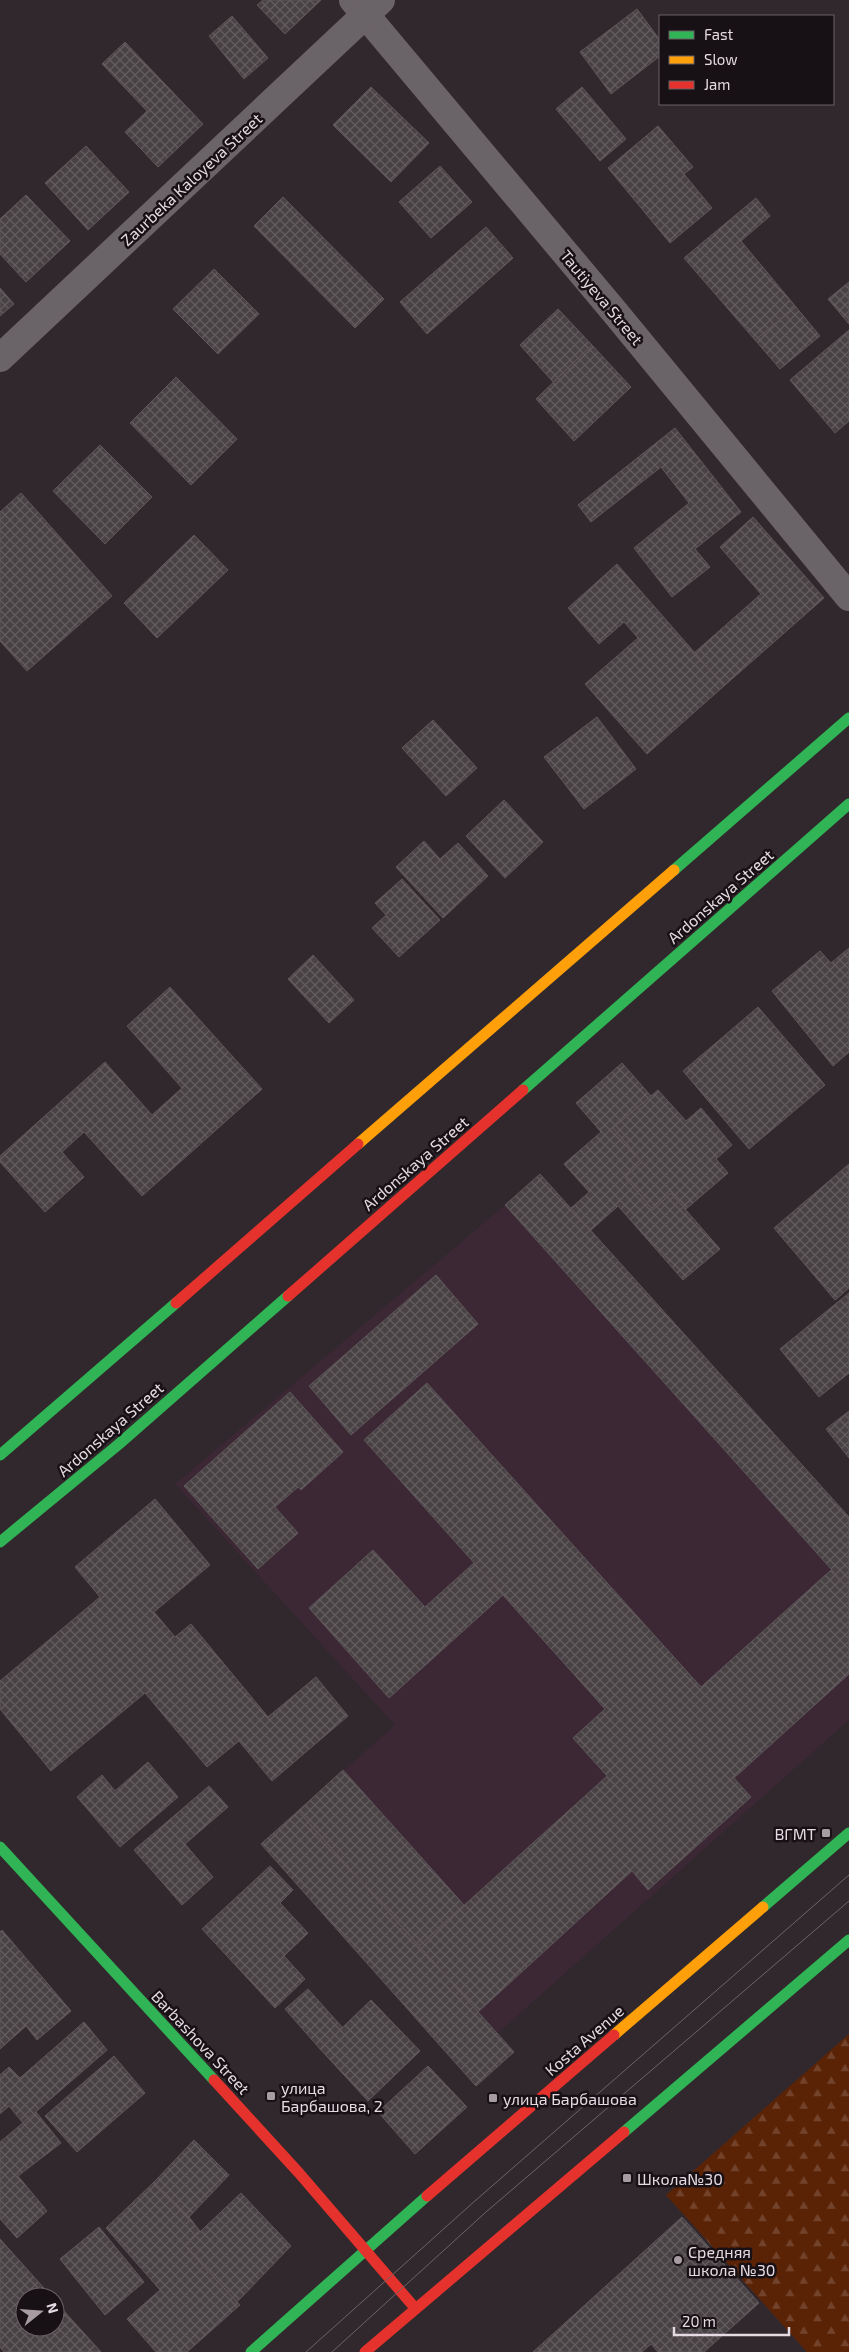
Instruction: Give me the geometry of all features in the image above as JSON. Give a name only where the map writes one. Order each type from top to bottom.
[{"type":"main road","points":[[0,1455],[849,718]]},
{"type":"main road","name":"Ardonskaya Street","points":[[0,1542],[119,1444],[849,804]]},
{"type":"main road","name":"Kosta Avenue","points":[[251,2352],[454,2172],[849,1833]]},
{"type":"main road","name":"Barbashova Street","points":[[0,1847],[299,2173],[415,2308]]},
{"type":"main road","points":[[365,2352],[849,1940]]},
{"type":"street","name":"Zaurbeka Kaloyeva Street","points":[[0,358],[367,5]]},
{"type":"street","name":"Tautiyeva Street","points":[[367,5],[849,597]]},
{"type":"shaded area","points":[[505,1205],[849,1589],[849,1720],[498,2033],[298,1811],[395,1725],[175,1484]]},
{"type":"green space","points":[[849,2034],[849,2352],[807,2352],[666,2195]]},
{"type":"building","points":[[263,0],[321,0],[285,34],[257,5]]},
{"type":"building","points":[[637,9],[659,39],[659,57],[611,94],[580,52]]},
{"type":"building","points":[[232,16],[268,58],[244,79],[209,36]]},
{"type":"building","points":[[125,42],[203,124],[158,167],[125,132],[147,111],[102,64]]},
{"type":"building","points":[[371,87],[429,143],[391,182],[333,125]]},
{"type":"building","points":[[582,87],[626,139],[600,161],[556,109]]},
{"type":"building","points":[[658,126],[693,167],[684,174],[712,208],[670,243],[608,168]]},
{"type":"building","points":[[86,146],[129,192],[88,230],[45,183]]},
{"type":"building","points":[[440,166],[472,202],[431,238],[399,202]]},
{"type":"building","points":[[26,195],[70,241],[26,282],[0,254],[0,219]]},
{"type":"building","points":[[283,197],[384,299],[355,328],[254,226]]},
{"type":"building","points":[[756,198],[770,216],[741,241],[796,307],[755,340],[684,258]]},
{"type":"building","points":[[486,227],[513,258],[427,334],[400,302]]},
{"type":"building","points":[[214,269],[259,314],[218,354],[173,309]]},
{"type":"building","points":[[849,282],[849,324],[828,299]]},
{"type":"building","points":[[0,288],[14,304],[0,316]]},
{"type":"building","points":[[796,307],[820,336],[780,369],[755,340]]},
{"type":"building","points":[[558,309],[592,345],[553,382],[520,345]]},
{"type":"building","points":[[849,330],[849,421],[835,433],[790,380]]},
{"type":"building","points":[[592,345],[631,387],[574,441],[536,399]]},
{"type":"building","points":[[176,377],[237,439],[191,485],[130,423]]},
{"type":"building","points":[[675,428],[741,512],[695,549],[710,567],[672,597],[634,548],[689,503],[661,467],[591,522],[578,505]]},
{"type":"building","points":[[100,445],[152,497],[105,544],[53,491]]},
{"type":"building","points":[[21,493],[112,596],[27,671],[0,641],[0,512]]},
{"type":"building","points":[[753,517],[824,598],[724,686],[694,653],[761,594],[720,547]]},
{"type":"building","points":[[194,535],[228,570],[157,638],[124,603]]},
{"type":"building","points":[[617,564],[724,686],[647,754],[585,684],[638,638],[624,622],[599,644],[568,608]]},
{"type":"building","points":[[597,717],[636,769],[584,809],[544,757]]},
{"type":"building","points":[[433,720],[477,768],[446,796],[402,748]]},
{"type":"building","points":[[504,800],[543,842],[505,878],[466,836]]},
{"type":"building","points":[[424,841],[440,859],[458,843],[488,876],[443,918],[396,867]]},
{"type":"building","points":[[402,879],[440,920],[399,957],[372,928],[386,915],[375,903]]},
{"type":"building","points":[[849,948],[849,1052],[833,1066],[772,991],[820,951],[831,963]]},
{"type":"building","points":[[313,955],[354,1000],[329,1023],[288,979]]},
{"type":"building","points":[[170,987],[262,1089],[142,1196],[84,1132],[62,1152],[84,1177],[45,1212],[0,1162],[0,1156],[105,1062],[152,1115],[182,1088],[127,1026]]},
{"type":"building","points":[[758,1007],[825,1085],[749,1149],[683,1071]]},
{"type":"building","points":[[622,1063],[651,1096],[613,1128],[642,1162],[625,1177],[653,1210],[671,1193],[720,1249],[683,1280],[618,1206],[590,1231],[570,1209],[589,1192],[564,1164],[601,1132],[576,1103]]},
{"type":"building","points":[[658,1090],[686,1121],[701,1108],[732,1145],[716,1159],[728,1173],[686,1209],[671,1193],[653,1210],[625,1177],[642,1162],[613,1128]]},
{"type":"building","points":[[849,1164],[849,1288],[835,1300],[774,1228]]},
{"type":"building","points":[[540,1174],[849,1517],[849,1589],[505,1205]]},
{"type":"building","points":[[436,1275],[478,1324],[351,1435],[309,1386]]},
{"type":"building","points":[[849,1293],[849,1373],[819,1397],[780,1349]]},
{"type":"building","points":[[427,1383],[701,1687],[831,1570],[849,1589],[849,1674],[734,1778],[751,1797],[648,1890],[632,1871],[478,2012],[419,1946],[607,1776],[573,1738],[605,1709],[364,1440]]},
{"type":"building","points":[[290,1392],[343,1452],[301,1490],[298,1487],[275,1507],[298,1533],[258,1569],[184,1486]]},
{"type":"building","points":[[849,1411],[849,1458],[826,1429]]},
{"type":"building","points":[[155,1499],[210,1565],[154,1612],[175,1637],[191,1624],[268,1717],[316,1677],[348,1716],[272,1781],[239,1741],[207,1767],[145,1693],[51,1771],[0,1709],[0,1681],[100,1597],[75,1567]]},
{"type":"building","points":[[373,1550],[425,1607],[474,1563],[503,1595],[389,1698],[309,1608]]},
{"type":"building","points":[[148,1762],[178,1797],[120,1847],[77,1797],[102,1775],[115,1791]]},
{"type":"building","points":[[343,1770],[464,1905],[419,1946],[298,1811]]},
{"type":"building","points":[[209,1786],[228,1807],[185,1844],[213,1877],[182,1905],[134,1850]]},
{"type":"building","points":[[298,1811],[514,2052],[476,2086],[261,1844]]},
{"type":"building","points":[[270,1866],[293,1890],[280,1903],[308,1933],[284,1956],[305,1979],[275,2008],[202,1929]]},
{"type":"building","points":[[2,1930],[71,2011],[37,2040],[26,2026],[0,2049],[0,1932]]},
{"type":"building","points":[[308,1989],[343,2028],[320,2049],[285,2009]]},
{"type":"building","points":[[371,2000],[420,2051],[368,2101],[320,2049]]},
{"type":"building","points":[[84,2022],[107,2050],[23,2123],[9,2106],[0,2114],[0,2075],[9,2067],[20,2078]]},
{"type":"building","points":[[114,2056],[145,2093],[77,2152],[45,2116]]},
{"type":"building","points":[[428,2066],[467,2107],[415,2154],[378,2112]]},
{"type":"building","points":[[36,2112],[61,2143],[18,2176],[47,2211],[17,2238],[0,2219],[0,2142]]},
{"type":"building","points":[[194,2140],[229,2175],[189,2217],[154,2182]]},
{"type":"building","points":[[154,2182],[189,2217],[200,2231],[185,2246],[240,2305],[187,2352],[156,2352],[127,2319],[160,2290],[106,2228]]},
{"type":"building","points":[[241,2193],[291,2246],[237,2302],[185,2246]]},
{"type":"building","name":"Средняя школа №30","points":[[682,2217],[759,2303],[704,2352],[658,2352],[651,2344],[642,2352],[533,2352]]},
{"type":"building","points":[[99,2227],[144,2282],[105,2315],[60,2259]]},
{"type":"building","points":[[0,2239],[43,2287],[15,2287],[15,2337],[65,2337],[65,2312],[101,2352],[4,2352],[0,2347]]},
{"type":"tram line","points":[[306,2352],[476,2200],[849,1875]]},
{"type":"tram line","points":[[332,2352],[486,2212],[849,1901]]},
{"type":"traffic: fast","points":[[674,870],[849,718]]},
{"type":"traffic: fast","points":[[523,1090],[849,804]]},
{"type":"traffic: fast","points":[[0,1542],[119,1444],[288,1296]]},
{"type":"traffic: fast","points":[[0,1455],[176,1303]]},
{"type":"traffic: fast","points":[[763,1907],[849,1833]]},
{"type":"traffic: fast","points":[[0,1847],[214,2080]]},
{"type":"traffic: fast","points":[[624,2132],[849,1940]]},
{"type":"traffic: fast","points":[[251,2352],[427,2196]]},
{"type":"traffic: slow","points":[[358,1144],[674,870]]},
{"type":"traffic: slow","points":[[614,2035],[763,1907]]},
{"type":"traffic: jam","points":[[288,1296],[523,1090]]},
{"type":"traffic: jam","points":[[176,1303],[358,1144]]},
{"type":"traffic: jam","points":[[427,2196],[614,2035]]},
{"type":"traffic: jam","points":[[214,2080],[299,2173],[415,2308]]},
{"type":"traffic: jam","points":[[365,2352],[624,2132]]},
{"type":"place","name":"ВГМТ","points":[[826,1833]]},
{"type":"place","name":"улица Барбашова, 2","points":[[271,2096]]},
{"type":"place","name":"улица Барбашова","points":[[493,2098]]},
{"type":"place","name":"Школа№30","points":[[627,2178]]},
{"type":"place","name":"Средняя школа №30","points":[[678,2260]]}]
